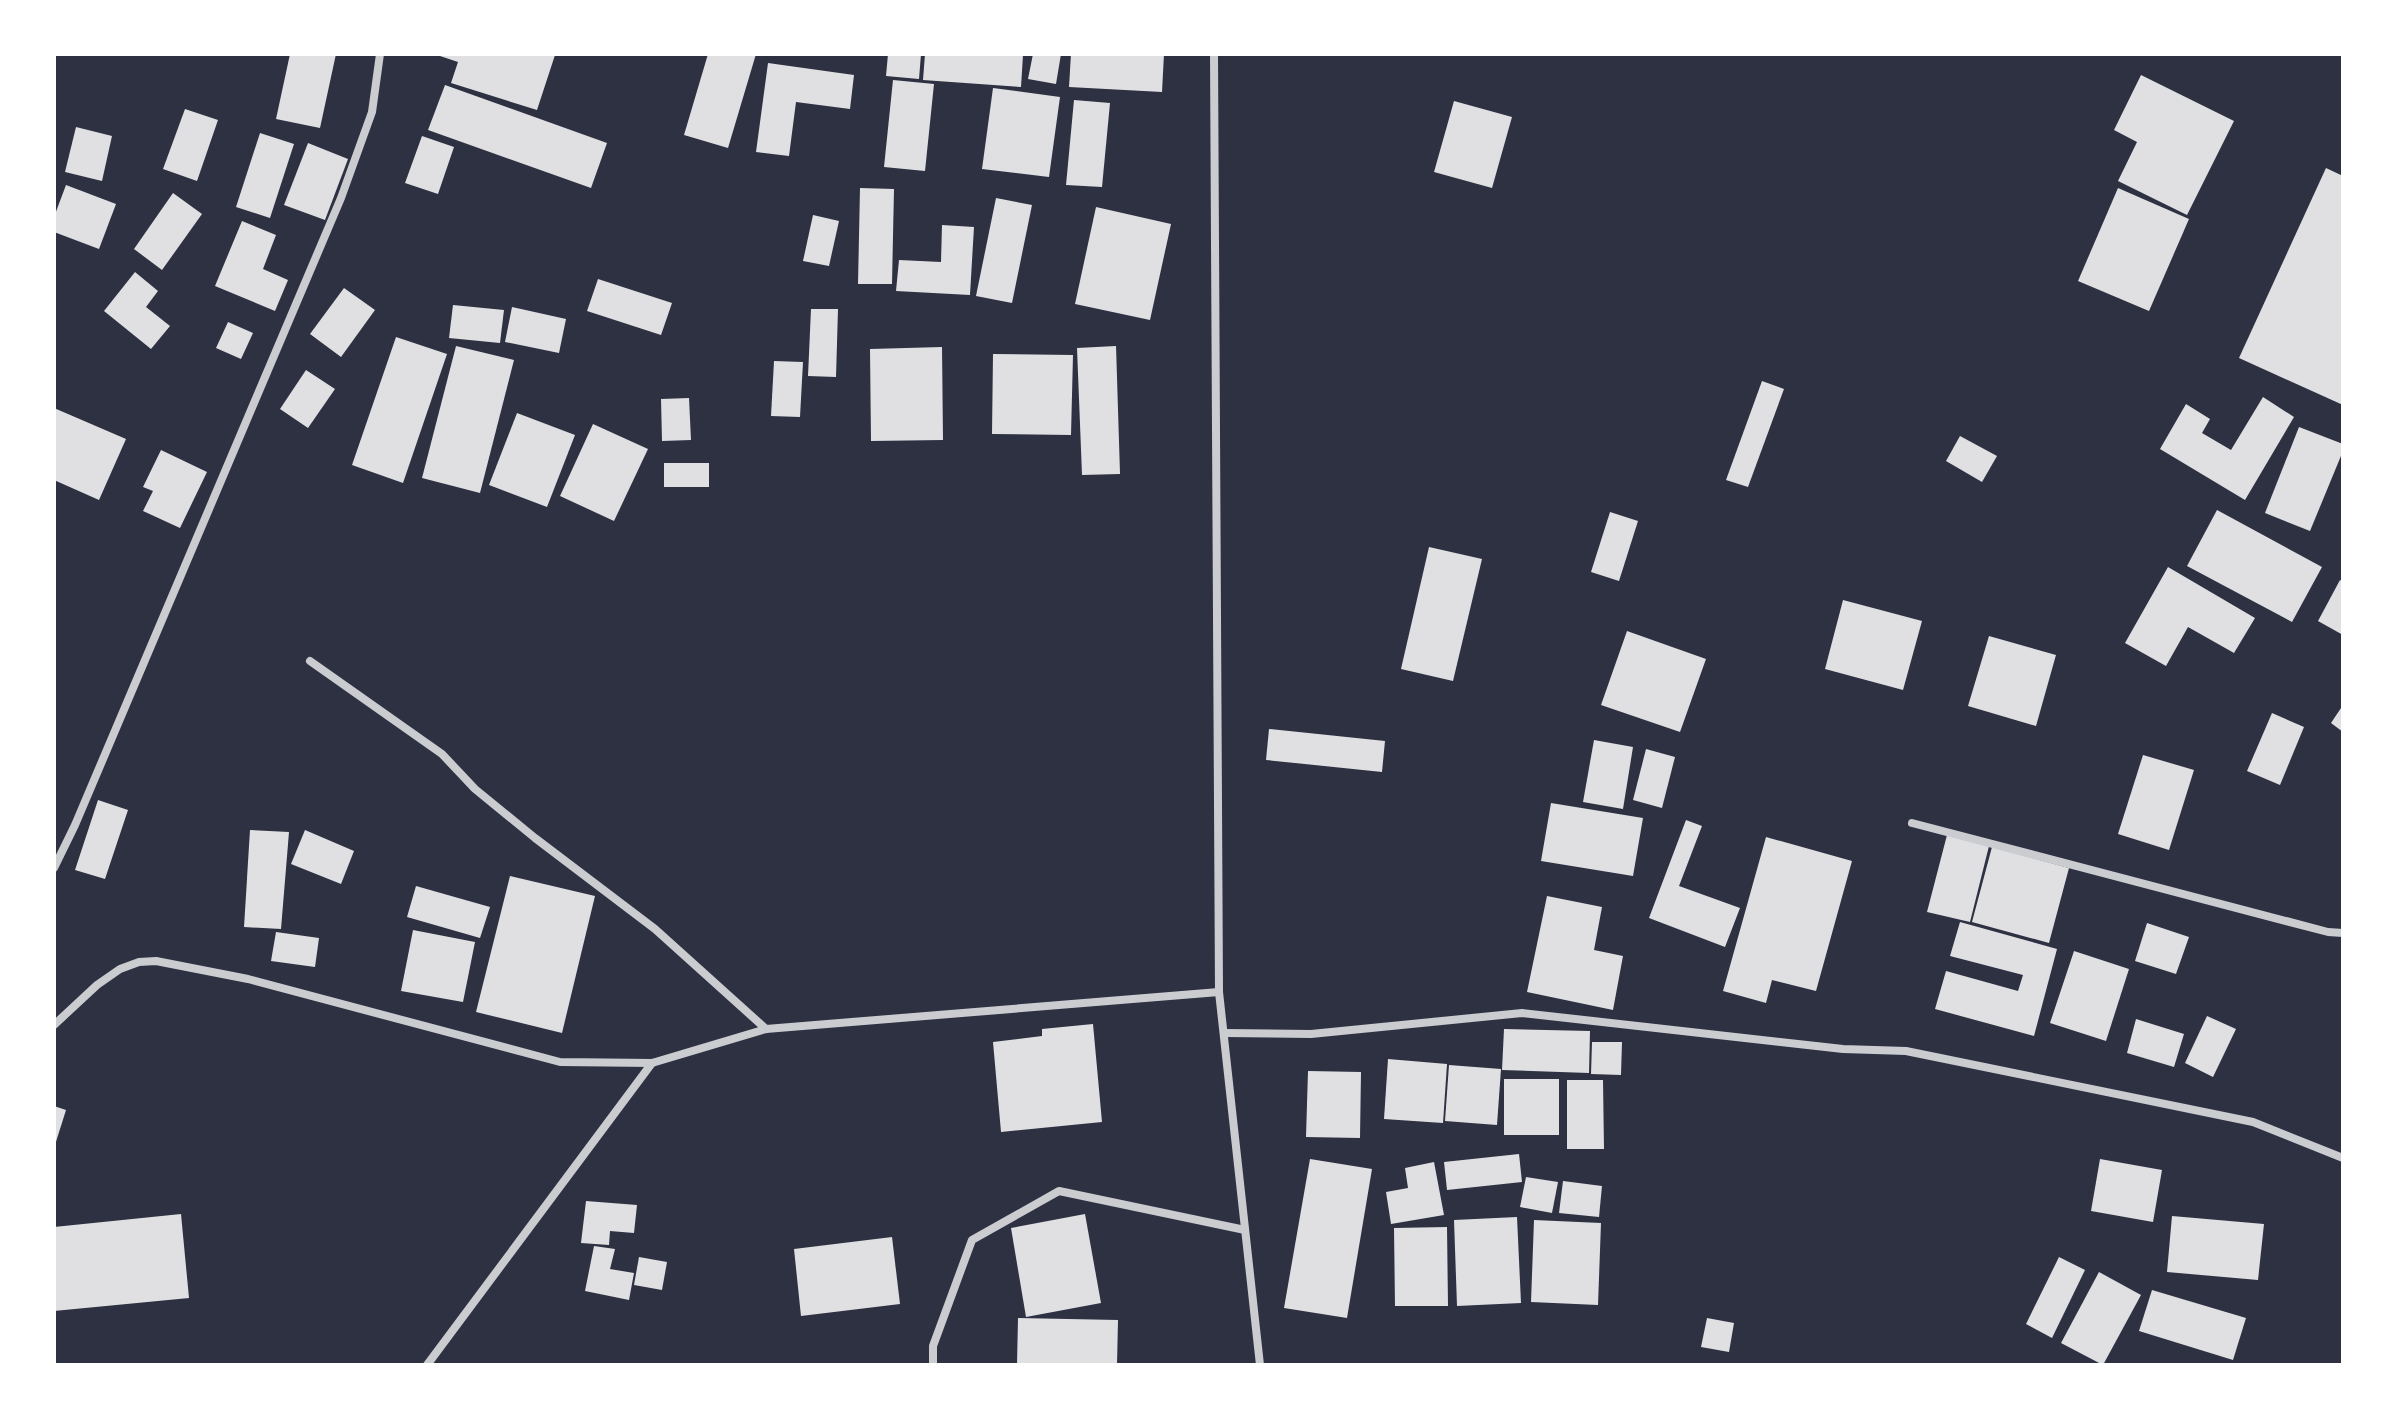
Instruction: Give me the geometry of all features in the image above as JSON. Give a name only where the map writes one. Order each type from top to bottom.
[{"type":"street","points":[[54,868],[341,198],[372,112],[380,54]]},
{"type":"street","points":[[1214,54],[1219,992],[1260,1365]]},
{"type":"street","points":[[310,661],[442,754],[475,789],[655,929],[766,1029]]},
{"type":"street","points":[[1912,823],[2328,932],[2343,933]]},
{"type":"street","points":[[54,1025],[97,985],[120,969],[139,962],[156,961],[248,979],[560,1062],[652,1063],[766,1029],[1219,992]]},
{"type":"street","points":[[1224,1033],[1311,1034],[1522,1013],[1843,1049],[1906,1051],[2253,1122],[2343,1158]]},
{"type":"street","points":[[427,1365],[652,1063]]},
{"type":"street","points":[[933,1365],[933,1346],[972,1240],[1059,1191],[1245,1230]]},
{"type":"building","points":[[290,54],[336,54],[320,128],[276,119]]},
{"type":"building","points":[[434,54],[555,55],[537,110],[451,83],[458,62]]},
{"type":"building","points":[[708,54],[756,54],[728,148],[684,135]]},
{"type":"building","points":[[888,54],[921,54],[919,79],[886,76]]},
{"type":"building","points":[[925,54],[1023,55],[1021,87],[923,80]]},
{"type":"building","points":[[1033,54],[1061,54],[1056,84],[1028,79]]},
{"type":"building","points":[[1071,54],[1164,54],[1162,92],[1069,87]]},
{"type":"building","points":[[768,63],[854,75],[850,109],[796,102],[789,156],[756,152]]},
{"type":"building","points":[[2141,75],[2234,121],[2187,215],[2118,181],[2137,142],[2114,130]]},
{"type":"building","points":[[893,80],[934,84],[925,171],[884,167]]},
{"type":"building","points":[[445,85],[607,143],[591,188],[428,130]]},
{"type":"building","points":[[993,88],[1060,97],[1049,177],[982,169]]},
{"type":"building","points":[[1074,100],[1110,103],[1102,187],[1066,185]]},
{"type":"building","points":[[1454,101],[1512,117],[1492,188],[1434,172]]},
{"type":"building","points":[[185,109],[218,120],[197,181],[163,169]]},
{"type":"building","points":[[76,127],[112,136],[102,181],[65,172]]},
{"type":"building","points":[[260,133],[294,144],[270,218],[236,207]]},
{"type":"building","points":[[422,136],[454,147],[438,194],[405,183]]},
{"type":"building","points":[[308,143],[348,159],[325,220],[284,205]]},
{"type":"building","points":[[2326,168],[2343,176],[2343,405],[2239,358]]},
{"type":"building","points":[[66,185],[116,204],[99,249],[54,232],[54,217]]},
{"type":"building","points":[[860,188],[894,189],[892,284],[858,284]]},
{"type":"building","points":[[2118,188],[2189,219],[2149,311],[2078,281]]},
{"type":"building","points":[[173,193],[202,214],[162,270],[134,249]]},
{"type":"building","points":[[996,198],[1032,205],[1012,303],[976,296]]},
{"type":"building","points":[[1096,207],[1171,224],[1150,320],[1075,304]]},
{"type":"building","points":[[813,215],[839,221],[829,266],[803,261]]},
{"type":"building","points":[[242,221],[276,235],[263,269],[288,280],[275,311],[215,286]]},
{"type":"building","points":[[942,225],[974,227],[970,295],[896,291],[899,260],[941,262]]},
{"type":"building","points":[[135,272],[158,291],[146,307],[170,326],[151,349],[104,311]]},
{"type":"building","points":[[598,279],[672,303],[661,335],[587,311]]},
{"type":"building","points":[[344,288],[375,310],[341,357],[310,334]]},
{"type":"building","points":[[453,305],[504,310],[500,343],[449,338]]},
{"type":"building","points":[[512,307],[566,319],[559,353],[505,342]]},
{"type":"building","points":[[811,309],[838,309],[836,377],[808,376]]},
{"type":"building","points":[[228,322],[253,333],[241,359],[216,348]]},
{"type":"building","points":[[396,337],[447,354],[403,483],[352,465]]},
{"type":"building","points":[[456,346],[514,360],[480,493],[422,478]]},
{"type":"building","points":[[1116,346],[1120,474],[1082,475],[1077,348]]},
{"type":"building","points":[[942,347],[943,440],[871,441],[870,349]]},
{"type":"building","points":[[993,354],[1073,355],[1071,435],[992,434]]},
{"type":"building","points":[[774,361],[803,362],[800,417],[771,416]]},
{"type":"building","points":[[306,370],[335,389],[308,428],[280,409]]},
{"type":"building","points":[[1762,381],[1784,389],[1748,487],[1726,480]]},
{"type":"building","points":[[2263,397],[2294,417],[2245,500],[2160,449],[2186,404],[2210,419],[2202,433],[2231,450]]},
{"type":"building","points":[[689,398],[691,440],[662,441],[661,399]]},
{"type":"building","points":[[54,408],[126,439],[99,500],[54,480]]},
{"type":"building","points":[[517,413],[575,435],[547,507],[489,485]]},
{"type":"building","points":[[593,424],[648,449],[614,521],[560,496]]},
{"type":"building","points":[[2299,427],[2343,444],[2343,451],[2310,531],[2265,513]]},
{"type":"building","points":[[1960,436],[1997,456],[1982,482],[1946,461]]},
{"type":"building","points":[[161,450],[207,472],[180,528],[143,511],[153,491],[143,487]]},
{"type":"building","points":[[664,463],[709,463],[709,487],[664,487]]},
{"type":"building","points":[[2217,510],[2322,567],[2292,622],[2187,566]]},
{"type":"building","points":[[1610,512],[1638,521],[1619,581],[1591,572]]},
{"type":"building","points":[[1429,547],[1482,559],[1453,681],[1401,669]]},
{"type":"building","points":[[2168,567],[2255,618],[2234,653],[2188,627],[2166,666],[2125,643]]},
{"type":"building","points":[[2340,580],[2343,582],[2343,635],[2318,621]]},
{"type":"building","points":[[1843,600],[1922,621],[1903,690],[1825,669]]},
{"type":"building","points":[[1627,631],[1706,659],[1680,732],[1601,705]]},
{"type":"building","points":[[1989,636],[2056,655],[2036,726],[1968,706]]},
{"type":"building","points":[[2343,705],[2343,732],[2331,723]]},
{"type":"building","points":[[2272,713],[2304,727],[2280,785],[2247,771]]},
{"type":"building","points":[[1269,729],[1385,741],[1382,772],[1266,760]]},
{"type":"building","points":[[1594,740],[1633,747],[1623,809],[1583,802]]},
{"type":"building","points":[[1646,749],[1675,757],[1662,808],[1633,800]]},
{"type":"building","points":[[2143,755],[2194,770],[2169,850],[2118,834]]},
{"type":"building","points":[[98,800],[128,810],[105,879],[75,870]]},
{"type":"building","points":[[1551,803],[1643,818],[1633,876],[1541,861]]},
{"type":"building","points":[[1686,820],[1702,826],[1679,886],[1740,908],[1725,947],[1649,918]]},
{"type":"building","points":[[250,830],[289,832],[281,929],[244,927]]},
{"type":"building","points":[[305,830],[354,851],[341,884],[291,864]]},
{"type":"building","points":[[1947,835],[1989,846],[1970,922],[1927,912]]},
{"type":"building","points":[[1766,837],[1852,861],[1816,991],[1772,980],[1766,1003],[1723,991]]},
{"type":"building","points":[[1992,847],[2069,868],[2049,943],[1972,922]]},
{"type":"building","points":[[510,876],[595,896],[562,1033],[476,1012]]},
{"type":"building","points":[[416,886],[490,907],[480,938],[407,917]]},
{"type":"building","points":[[1547,896],[1602,907],[1594,950],[1623,956],[1613,1010],[1527,992]]},
{"type":"building","points":[[1960,922],[2057,949],[2034,1036],[1935,1009],[1946,971],[2018,991],[2023,975],[1950,956]]},
{"type":"building","points":[[2147,923],[2189,937],[2176,974],[2135,961]]},
{"type":"building","points":[[413,930],[475,942],[463,1002],[401,991]]},
{"type":"building","points":[[276,932],[319,938],[315,967],[271,961]]},
{"type":"building","points":[[2074,951],[2129,969],[2106,1041],[2050,1023]]},
{"type":"building","points":[[2207,1016],[2236,1029],[2213,1077],[2185,1063]]},
{"type":"building","points":[[2136,1019],[2184,1034],[2174,1067],[2127,1053]]},
{"type":"building","points":[[1093,1024],[1102,1122],[1001,1132],[993,1042],[1042,1036],[1042,1029]]},
{"type":"building","points":[[1504,1029],[1590,1031],[1589,1073],[1502,1070]]},
{"type":"building","points":[[1592,1042],[1622,1042],[1621,1075],[1591,1074]]},
{"type":"building","points":[[1388,1059],[1447,1064],[1443,1123],[1384,1119]]},
{"type":"building","points":[[1449,1065],[1501,1069],[1497,1125],[1445,1121]]},
{"type":"building","points":[[1308,1071],[1361,1072],[1360,1138],[1306,1137]]},
{"type":"building","points":[[1504,1079],[1559,1079],[1559,1135],[1504,1135]]},
{"type":"building","points":[[1567,1080],[1603,1080],[1604,1149],[1567,1149]]},
{"type":"building","points":[[54,1106],[66,1110],[55,1145],[54,1145]]},
{"type":"building","points":[[1519,1154],[1522,1182],[1447,1190],[1444,1162]]},
{"type":"building","points":[[1310,1159],[1372,1169],[1347,1318],[1284,1308]]},
{"type":"building","points":[[2100,1159],[2162,1170],[2153,1222],[2091,1211]]},
{"type":"building","points":[[1434,1162],[1444,1215],[1391,1224],[1386,1192],[1408,1188],[1405,1168]]},
{"type":"building","points":[[1526,1177],[1558,1182],[1552,1213],[1520,1207]]},
{"type":"building","points":[[1563,1181],[1602,1186],[1599,1217],[1559,1213]]},
{"type":"building","points":[[586,1201],[637,1205],[634,1233],[610,1231],[609,1245],[581,1243]]},
{"type":"building","points":[[181,1214],[189,1298],[54,1311],[54,1227]]},
{"type":"building","points":[[1085,1214],[1101,1303],[1026,1317],[1011,1228]]},
{"type":"building","points":[[2172,1216],[2264,1224],[2258,1280],[2167,1272]]},
{"type":"building","points":[[1517,1217],[1521,1303],[1457,1306],[1454,1220]]},
{"type":"building","points":[[1534,1220],[1601,1223],[1598,1305],[1531,1302]]},
{"type":"building","points":[[1447,1227],[1448,1306],[1395,1306],[1394,1228]]},
{"type":"building","points":[[892,1237],[900,1304],[801,1316],[794,1249]]},
{"type":"building","points":[[594,1246],[615,1249],[610,1269],[634,1273],[629,1300],[585,1291]]},
{"type":"building","points":[[639,1257],[667,1262],[662,1290],[634,1285]]},
{"type":"building","points":[[2059,1257],[2085,1270],[2052,1338],[2026,1324]]},
{"type":"building","points":[[2099,1272],[2141,1295],[2103,1365],[2061,1343]]},
{"type":"building","points":[[2152,1290],[2246,1318],[2233,1360],[2139,1331]]},
{"type":"building","points":[[1018,1318],[1118,1320],[1117,1365],[1017,1365]]},
{"type":"building","points":[[1707,1318],[1734,1323],[1729,1352],[1701,1347]]}]
